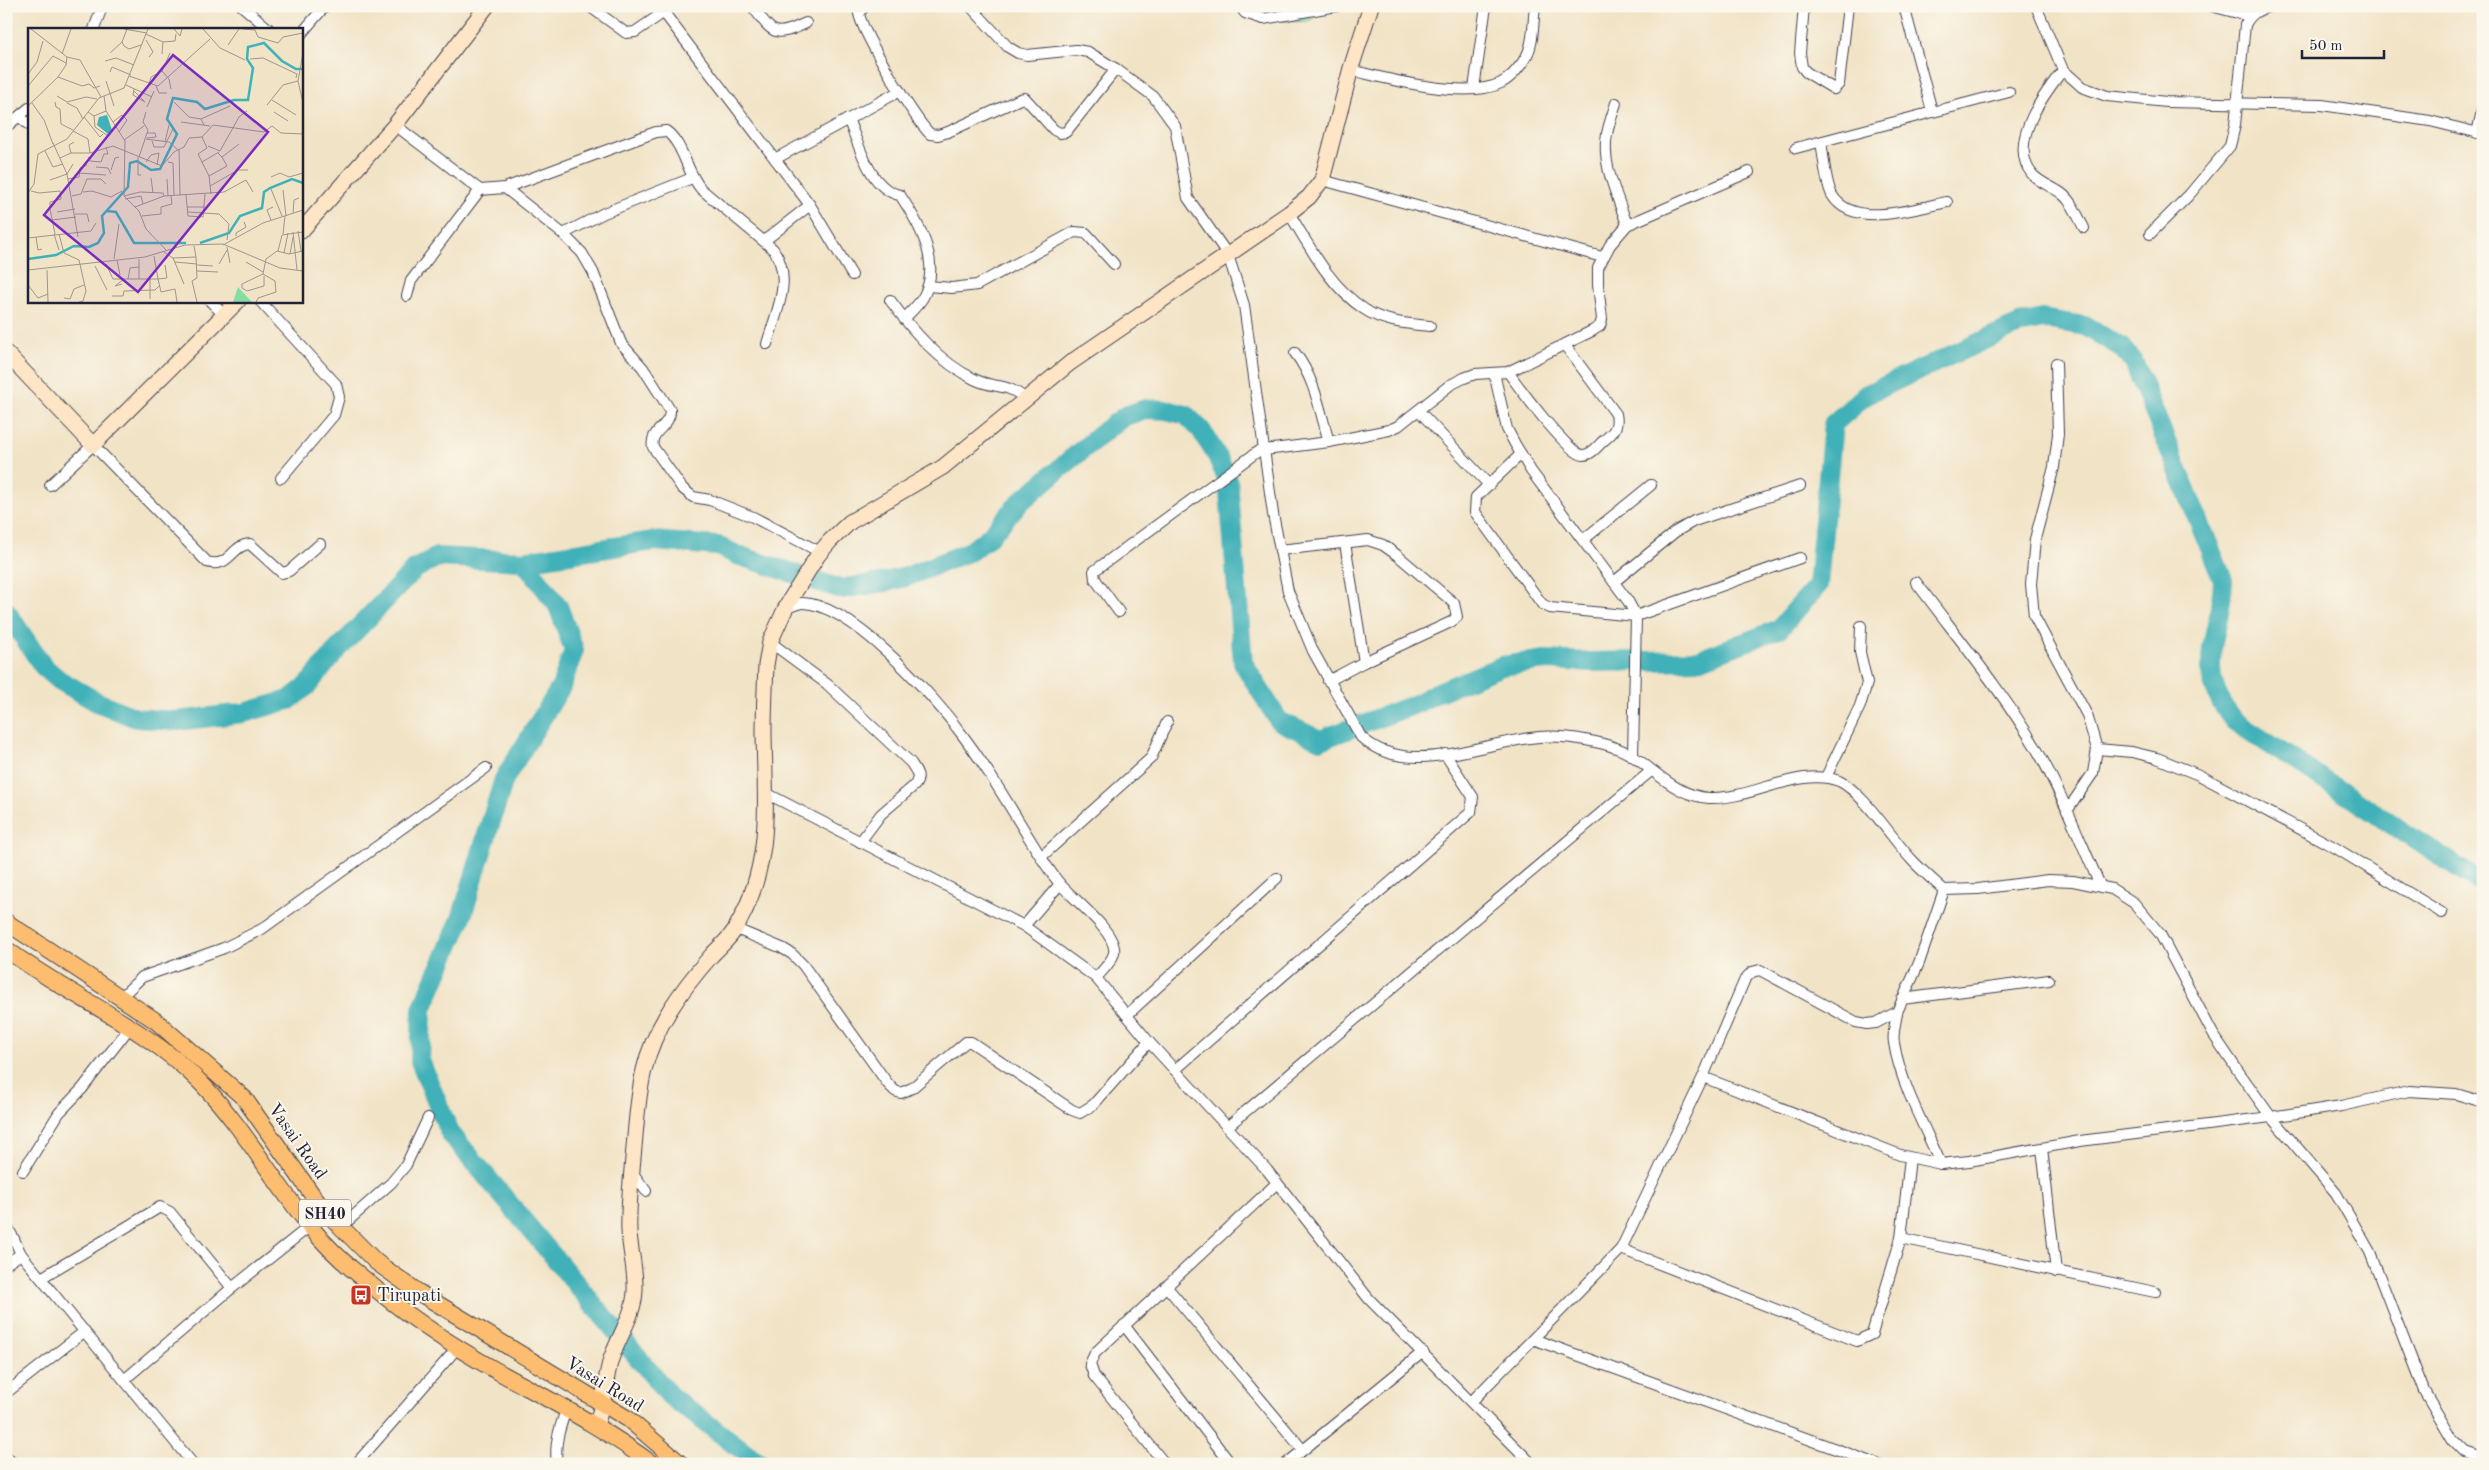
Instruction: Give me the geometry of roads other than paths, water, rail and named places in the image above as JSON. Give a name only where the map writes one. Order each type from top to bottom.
[{"type":"main road","name":"Vasai Road","points":[[6,922],[156,1021],[244,1098],[296,1174],[340,1228],[376,1262],[418,1292],[628,1419],[681,1464]]},
{"type":"main road","name":"SH40","points":[[7,952],[130,1027],[184,1067],[220,1102],[264,1160],[310,1226],[362,1278],[458,1347],[497,1371],[567,1407],[652,1464]]},
{"type":"street","points":[[242,6],[268,28]]},
{"type":"street","points":[[302,33],[325,6]]},
{"type":"street","points":[[302,230],[395,125],[487,6]]},
{"type":"street","points":[[589,6],[626,33],[635,32],[664,14],[673,6]]},
{"type":"street","points":[[752,6],[771,30],[786,33],[806,23]]},
{"type":"street","points":[[864,6],[859,14],[861,23],[900,91],[930,134],[938,135],[948,132],[1025,98],[1060,133],[1066,132],[1116,69]]},
{"type":"street","points":[[970,6],[1008,47],[1018,53],[1027,55],[1076,50],[1088,52],[1116,69],[1153,96],[1169,115],[1175,126],[1188,198],[1228,255],[1244,306],[1280,550],[1288,591],[1313,652],[1328,681],[1361,737],[1370,746],[1388,754],[1424,758],[1539,737],[1579,739],[1633,756],[1651,771],[1687,795],[1711,798],[1755,791],[1804,778],[1826,777],[1842,783],[1865,804],[1912,860],[1944,890],[1978,889],[2048,880],[2073,880],[2112,889],[2134,903],[2160,934],[2213,1034],[2271,1117],[2336,1193],[2370,1252],[2424,1391],[2454,1440],[2466,1453],[2483,1459]]},
{"type":"street","points":[[1240,6],[1245,13],[1262,19],[1337,6]]},
{"type":"street","points":[[596,1425],[604,1406],[607,1373],[622,1336],[636,1289],[629,1230],[638,1099],[645,1068],[654,1041],[674,1003],[736,929],[750,901],[761,868],[766,838],[766,665],[770,642],[787,606],[819,553],[850,522],[943,467],[1070,363],[1289,213],[1309,196],[1322,180],[1351,70],[1371,6]]},
{"type":"street","points":[[1474,88],[1486,6]]},
{"type":"street","points":[[1351,70],[1396,82],[1439,88],[1486,88],[1502,83],[1528,55],[1535,6]]},
{"type":"street","points":[[1804,6],[1800,53],[1802,67],[1806,72],[1834,89],[1839,84],[1848,6]]},
{"type":"street","points":[[1904,6],[1932,111]]},
{"type":"street","points":[[2036,6],[2063,70],[2082,87],[2106,96],[2167,102],[2322,105],[2430,120],[2480,133],[2483,106]]},
{"type":"street","points":[[2212,6],[2249,16]]},
{"type":"street","points":[[2150,234],[2189,195],[2230,146],[2235,125],[2242,41],[2249,16],[2257,10],[2271,6]]},
{"type":"street","points":[[94,28],[101,10]]},
{"type":"street","points":[[664,14],[810,205],[852,275]]},
{"type":"street","points":[[2063,70],[2044,95],[2034,114],[2023,149],[2026,164],[2032,174],[2044,184],[2060,192],[2071,202],[2084,228]]},
{"type":"street","points":[[775,159],[900,91]]},
{"type":"street","points":[[1796,148],[2009,92]]},
{"type":"street","points":[[1616,103],[1607,135],[1607,157],[1610,178],[1627,225]]},
{"type":"street","points":[[6,127],[28,109]]},
{"type":"street","points":[[20,117],[28,124]]},
{"type":"street","points":[[848,119],[868,165],[880,184],[893,194],[900,195],[914,217],[926,245],[932,269],[928,286],[921,300],[904,319]]},
{"type":"street","points":[[395,125],[480,190],[505,188],[656,132],[666,131],[677,141],[692,178],[701,189],[764,241],[780,257],[785,281],[767,344]]},
{"type":"street","points":[[1821,142],[1832,194],[1843,207],[1874,216],[1947,202]]},
{"type":"street","points":[[1118,612],[1095,579],[1094,571],[1265,448],[1329,442],[1388,430],[1398,426],[1450,385],[1464,378],[1475,374],[1508,372],[1600,326],[1602,319],[1598,276],[1602,256],[1627,225],[1749,172]]},
{"type":"street","points":[[563,234],[604,213],[692,178]]},
{"type":"street","points":[[1322,180],[1602,256]]},
{"type":"street","points":[[505,188],[563,234],[582,253],[593,272],[620,343],[643,368],[670,410],[667,423],[653,436],[653,447],[682,488],[693,496],[710,500],[768,524],[819,553]]},
{"type":"street","points":[[406,296],[411,281],[480,190]]},
{"type":"street","points":[[764,241],[810,205]]},
{"type":"street","points":[[1289,213],[1321,265],[1364,310],[1391,320],[1430,326]]},
{"type":"street","points":[[928,286],[952,288],[976,285],[1074,232],[1080,231],[1086,233],[1114,264]]},
{"type":"street","points":[[890,300],[904,319],[930,347],[955,368],[976,380],[1015,389],[1027,400]]},
{"type":"street","points":[[211,302],[224,315]]},
{"type":"street","points":[[50,486],[237,302]]},
{"type":"street","points":[[261,302],[336,384],[339,398],[334,415],[281,478]]},
{"type":"street","points":[[1508,372],[1546,422],[1574,452],[1582,455],[1591,453],[1615,430],[1618,424],[1616,414],[1564,344]]},
{"type":"street","points":[[6,353],[207,562],[214,564],[222,563],[244,544],[250,544],[282,573],[289,571],[320,544]]},
{"type":"street","points":[[1294,353],[1306,368],[1312,382],[1329,442]]},
{"type":"street","points":[[2056,363],[2058,434],[2054,467],[2035,539],[2031,584],[2034,616],[2088,715],[2097,749],[2093,772],[2067,811]]},
{"type":"street","points":[[1494,373],[1507,429],[1521,454],[1628,601],[1636,616],[1633,756]]},
{"type":"street","points":[[1419,410],[1489,485]]},
{"type":"street","points":[[1521,454],[1476,497],[1475,512],[1542,604],[1563,610],[1636,616],[1800,558]]},
{"type":"street","points":[[1583,540],[1651,485]]},
{"type":"street","points":[[1614,582],[1676,532],[1694,521],[1800,486]]},
{"type":"street","points":[[1280,550],[1368,540],[1383,546],[1454,603],[1458,611],[1457,618],[1451,622],[1364,662],[1328,681]]},
{"type":"street","points":[[1345,543],[1364,662]]},
{"type":"street","points":[[1916,582],[1992,681],[2018,719],[2058,789],[2100,885]]},
{"type":"street","points":[[787,606],[803,603],[828,610],[869,635],[917,682],[957,728],[1060,884],[1098,922],[1114,946],[1114,953],[1110,962],[1096,978]]},
{"type":"street","points":[[1826,777],[1860,706],[1867,683],[1860,652],[1862,626]]},
{"type":"street","points":[[770,642],[827,684],[911,763],[918,774],[918,780],[915,785],[880,814],[860,842]]},
{"type":"street","points":[[1041,857],[1151,758],[1167,722]]},
{"type":"street","points":[[2097,749],[2132,752],[2157,758],[2199,775],[2334,847],[2442,913]]},
{"type":"street","points":[[1174,1070],[1471,812],[1473,797],[1445,754]]},
{"type":"street","points":[[120,998],[142,977],[224,948],[262,929],[486,768]]},
{"type":"street","points":[[1227,1127],[1651,771]]},
{"type":"street","points":[[766,794],[1024,926],[1096,978],[1149,1042],[1277,1183],[1369,1299],[1472,1401],[1532,1464]]},
{"type":"street","points":[[1127,1015],[1277,878]]},
{"type":"street","points":[[1024,926],[1060,884]]},
{"type":"street","points":[[1942,1164],[1920,1118],[1900,1066],[1894,1042],[1897,1012],[1919,962],[1944,890]]},
{"type":"street","points":[[736,929],[792,954],[803,964],[888,1084],[895,1091],[901,1093],[912,1088],[966,1042],[971,1042],[1072,1110],[1080,1113],[1093,1106],[1149,1042]]},
{"type":"street","points":[[1472,1401],[1621,1249],[1703,1077],[1745,979],[1752,972],[1760,970],[1767,972],[1856,1022],[1876,1023],[1897,1012]]},
{"type":"street","points":[[1902,999],[2049,980]]},
{"type":"street","points":[[22,1171],[59,1113],[82,1089],[130,1027]]},
{"type":"street","points":[[1703,1077],[1910,1158],[1942,1164],[2042,1148],[2271,1117],[2341,1106],[2410,1091],[2456,1094],[2483,1102]]},
{"type":"street","points":[[340,1228],[391,1183],[406,1165],[428,1118]]},
{"type":"street","points":[[2042,1148],[2056,1272]]},
{"type":"street","points":[[1621,1249],[1857,1341],[1872,1334],[1900,1238],[1910,1158]]},
{"type":"street","points":[[632,1172],[646,1190]]},
{"type":"street","points":[[1165,1464],[1094,1376],[1090,1364],[1095,1352],[1277,1183]]},
{"type":"street","points":[[41,1278],[160,1207],[170,1212],[232,1288]]},
{"type":"street","points":[[6,1224],[10,1240],[193,1464]]},
{"type":"street","points":[[124,1380],[232,1288],[310,1226]]},
{"type":"street","points":[[1900,1238],[2155,1292]]},
{"type":"street","points":[[6,1264],[21,1254]]},
{"type":"street","points":[[1166,1286],[1302,1449]]},
{"type":"street","points":[[1124,1326],[1231,1464]]},
{"type":"street","points":[[6,1392],[85,1331]]},
{"type":"street","points":[[1533,1339],[1877,1464]]},
{"type":"street","points":[[356,1464],[458,1347]]},
{"type":"street","points":[[1286,1464],[1423,1352]]},
{"type":"street","points":[[557,1464],[555,1450],[558,1430],[567,1407]]},
{"type":"street","points":[[6,1456],[12,1464]]},
{"type":"waterway","points":[[6,611],[43,666],[59,680],[97,702],[136,718],[177,721],[244,713],[289,700],[307,686],[337,650],[415,569],[437,557],[524,561],[653,541],[718,546],[737,555],[841,589],[885,582],[906,577],[971,551],[990,536],[1020,502],[1107,429],[1125,416],[1146,409],[1166,410],[1186,415],[1201,430],[1217,456],[1228,480],[1243,663],[1279,721],[1320,740],[1416,704],[1436,693],[1502,666],[1545,660],[1590,662],[1699,660],[1779,629],[1818,585],[1833,424],[1867,394],[2019,324],[2043,319],[2085,326],[2121,347],[2134,363],[2223,580],[2211,668],[2214,684],[2221,702],[2234,721],[2483,884]]},
{"type":"waterway","points":[[524,561],[558,606],[574,650],[561,687],[504,779],[461,919],[422,1009],[420,1061],[450,1133],[670,1396],[761,1464]]},
{"type":"place","name":"Tirupati","points":[[361,1295]]}]
